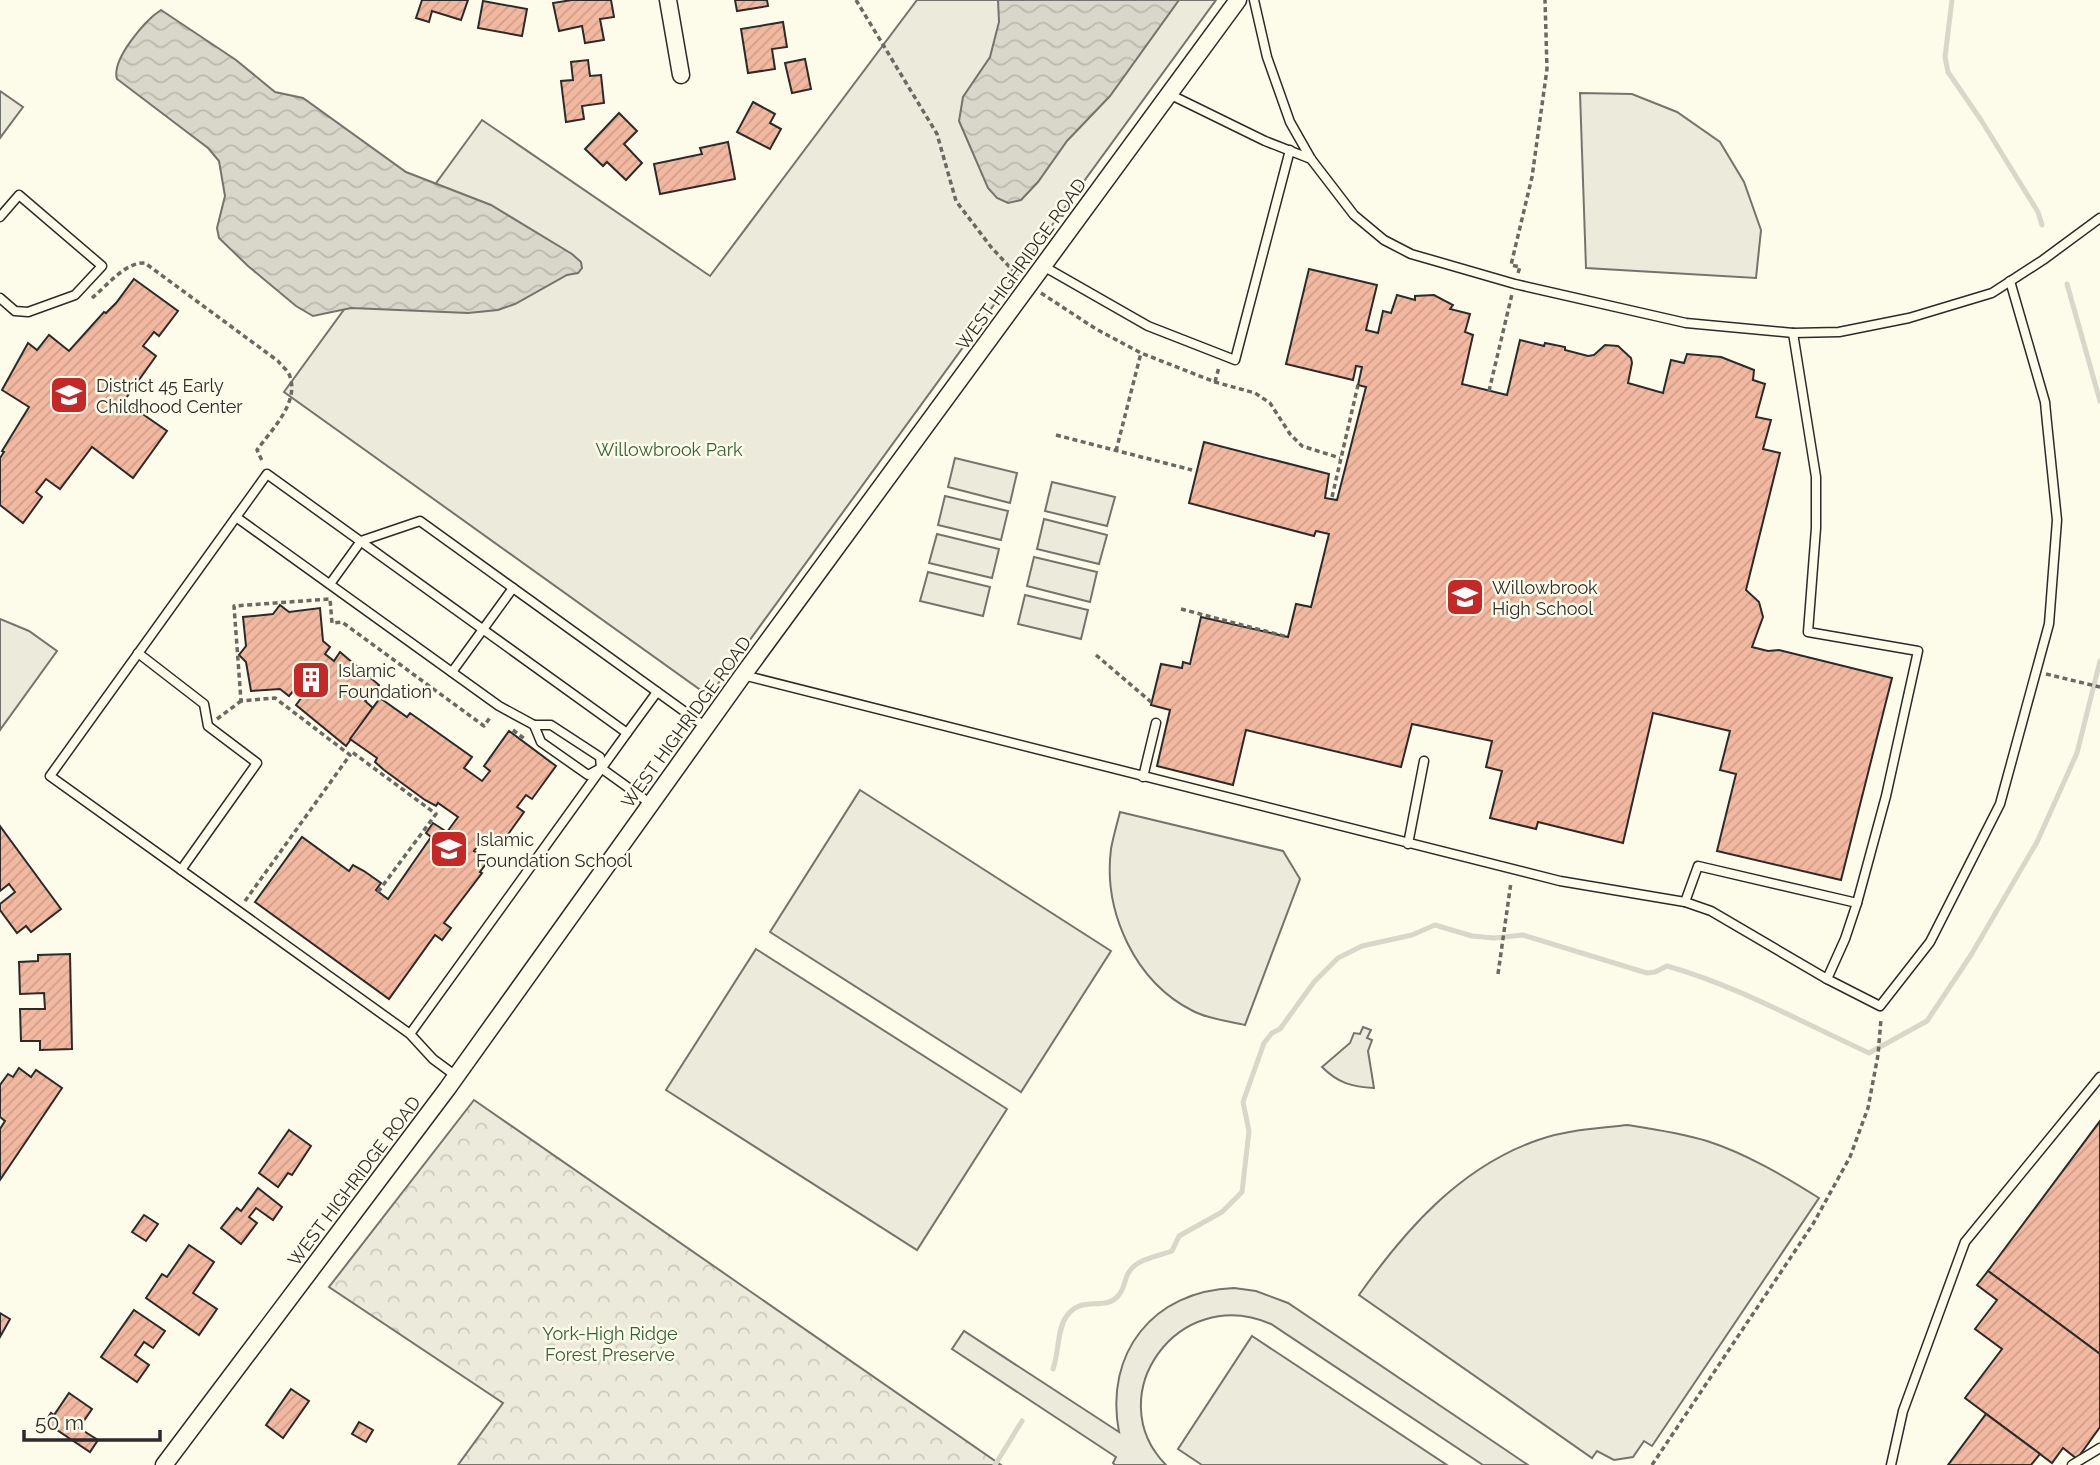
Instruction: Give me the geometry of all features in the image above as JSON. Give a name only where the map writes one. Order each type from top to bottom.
[{"type":"street","points":[[668,0],[681,75]]},
{"type":"street","name":"WEST HIGHRIDGE ROAD","points":[[164,1465],[456,1076],[743,675],[1238,0]]},
{"type":"lane","points":[[1254,0],[1267,57],[1290,122],[1311,159],[1354,215],[1384,240],[1411,254],[1516,284],[1686,323],[1793,333],[1839,332],[1909,318],[1993,293],[2100,218]]},
{"type":"lane","points":[[1169,94],[1311,159]]},
{"type":"lane","points":[[1043,266],[1148,326],[1235,360],[1290,150]]},
{"type":"lane","points":[[0,217],[19,195],[102,266],[75,295],[28,312],[15,311],[0,298]]},
{"type":"lane","points":[[743,675],[1513,870],[1560,881],[1685,902],[1711,911],[1827,979],[1880,1006],[1930,942],[2000,804],[2049,624],[2057,520],[2045,402],[2010,281]]},
{"type":"lane","points":[[1793,333],[1816,477],[1816,528],[1808,632],[1919,651],[1886,796],[1857,903],[1827,979]]},
{"type":"lane","points":[[456,1076],[433,1059],[410,1034],[50,776],[267,474],[627,733]]},
{"type":"lane","points":[[236,517],[499,706],[534,725],[551,725],[600,757],[601,768],[651,804]]},
{"type":"lane","points":[[330,584],[361,541],[421,522],[706,727]]},
{"type":"lane","points":[[452,672],[513,587]]},
{"type":"lane","points":[[138,653],[204,704],[208,726],[257,763],[181,870]]},
{"type":"lane","points":[[410,1034],[657,692]]},
{"type":"lane","points":[[1143,777],[1156,723]]},
{"type":"lane","points":[[534,725],[541,742],[588,775],[601,768]]},
{"type":"lane","points":[[1408,844],[1424,761]]},
{"type":"lane","points":[[1685,902],[1698,866],[1857,903]]},
{"type":"lane","points":[[1891,1465],[1903,1411],[1965,1242],[2100,1077]]},
{"type":"lane","points":[[2072,1465],[2100,1448]]},
{"type":"path","points":[[1489,391],[1520,267],[1510,265],[1532,177],[1547,69],[1545,0]]},
{"type":"path","points":[[86,302],[127,266],[135,262],[145,263],[278,361],[289,375],[291,391],[287,408],[257,450],[267,474]]},
{"type":"path","points":[[1116,451],[1142,354]]},
{"type":"path","points":[[1332,497],[1358,385]]},
{"type":"path","points":[[1056,435],[1192,470]]},
{"type":"path","points":[[241,701],[234,606],[330,598],[332,623],[342,622],[484,726],[499,706]]},
{"type":"path","points":[[1181,609],[1288,637]]},
{"type":"path","points":[[1096,655],[1151,702]]},
{"type":"path","points":[[2037,671],[2100,687]]},
{"type":"path","points":[[208,726],[241,701],[275,698],[350,755]]},
{"type":"path","points":[[513,730],[533,745]]},
{"type":"path","points":[[255,909],[244,901],[352,752],[436,814],[378,892]]},
{"type":"path","points":[[1498,974],[1513,870]]},
{"type":"path","points":[[1652,1465],[1813,1224],[1850,1157],[1868,1108],[1881,1034]]},
{"type":"green space","name":"Willowbrook Park","points":[[917,0],[1216,0],[709,696],[284,392],[482,120],[710,276]]},
{"type":"green space","points":[[0,91],[23,107],[0,138]]},
{"type":"green space","points":[[1580,93],[1632,94],[1677,112],[1720,142],[1744,182],[1761,230],[1756,278],[1586,268]]},
{"type":"green space","points":[[955,458],[1017,473],[1010,503],[948,487]]},
{"type":"green space","points":[[1052,482],[1115,497],[1107,526],[1045,511]]},
{"type":"green space","points":[[945,496],[1008,511],[1001,540],[938,525]]},
{"type":"green space","points":[[1044,519],[1107,535],[1099,564],[1037,549]]},
{"type":"green space","points":[[937,534],[999,549],[992,578],[929,563]]},
{"type":"green space","points":[[1034,557],[1097,572],[1090,602],[1027,586]]},
{"type":"green space","points":[[928,572],[990,587],[983,616],[920,601]]},
{"type":"green space","points":[[1025,595],[1088,610],[1081,639],[1018,624]]},
{"type":"green space","points":[[0,619],[29,631],[57,651],[0,730]]},
{"type":"green space","points":[[860,790],[1111,951],[1021,1092],[770,932]]},
{"type":"green space","points":[[1120,812],[1283,851],[1300,879],[1245,1025],[1193,1011],[1172,998],[1139,964],[1127,943],[1112,897],[1111,849]]},
{"type":"green space","points":[[756,949],[1007,1109],[917,1250],[666,1090]]},
{"type":"green space","points":[[1363,1027],[1371,1030],[1367,1038],[1372,1040],[1368,1051],[1374,1088],[1346,1083],[1322,1067],[1350,1043],[1354,1033],[1360,1034]]},
{"type":"green space","name":"York-High Ridge Forest Preserve","points":[[474,1100],[1001,1465],[458,1465],[503,1403],[329,1287]]},
{"type":"green space","points":[[1628,1125],[1687,1136],[1722,1146],[1765,1166],[1819,1198],[1652,1446],[1644,1441],[1633,1457],[1614,1460],[1597,1451],[1592,1458],[1359,1295],[1395,1247],[1436,1203],[1484,1166],[1538,1140],[1582,1130]]},
{"type":"green space","points":[[1234,1288],[1256,1291],[1288,1303],[1528,1465],[1483,1465],[1271,1324],[1237,1315],[1206,1319],[1179,1333],[1158,1354],[1145,1380],[1141,1409],[1147,1438],[1166,1465],[1115,1465],[1113,1463],[1116,1457],[952,1349],[964,1331],[1119,1432],[1116,1403],[1119,1377],[1127,1353],[1140,1332],[1158,1314],[1180,1301],[1205,1292]]},
{"type":"green space","points":[[1252,1336],[1447,1465],[1202,1465],[1178,1449]]},
{"type":"water","points":[[998,0],[1179,0],[1110,96],[1067,141],[1038,182],[1021,200],[1008,203],[997,198],[988,188],[959,121],[963,97],[990,57],[999,22]]},
{"type":"water","points":[[161,10],[236,60],[275,92],[303,98],[406,172],[491,205],[572,254],[581,262],[582,268],[578,273],[567,275],[515,304],[498,310],[468,313],[351,308],[313,316],[296,306],[219,238],[217,228],[225,196],[219,161],[208,148],[117,79],[119,62],[124,51],[138,31]]},
{"type":"building","points":[[422,0],[468,0],[461,20],[432,11],[429,22],[416,18]]},
{"type":"building","points":[[611,0],[614,17],[600,19],[604,40],[585,43],[582,26],[559,31],[553,3]]},
{"type":"building","points":[[735,0],[767,0],[768,6],[737,11]]},
{"type":"building","points":[[483,1],[527,9],[522,36],[478,28]]},
{"type":"building","points":[[783,22],[787,47],[772,49],[775,69],[748,73],[741,29]]},
{"type":"building","points":[[805,59],[811,89],[792,93],[785,63]]},
{"type":"building","points":[[588,60],[590,76],[601,75],[604,103],[582,106],[584,119],[566,122],[561,81],[573,80],[571,62]]},
{"type":"building","points":[[753,102],[775,114],[770,123],[781,129],[770,149],[737,132]]},
{"type":"building","points":[[619,113],[637,131],[624,144],[642,163],[626,180],[607,162],[603,166],[585,149]]},
{"type":"building","points":[[728,142],[735,179],[660,194],[654,164],[702,154],[700,148]]},
{"type":"building","points":[[1309,269],[1377,285],[1366,330],[1378,333],[1383,311],[1391,313],[1397,295],[1415,300],[1415,296],[1434,295],[1453,305],[1450,309],[1470,314],[1465,332],[1473,335],[1462,384],[1507,395],[1520,340],[1544,346],[1545,343],[1565,347],[1565,350],[1588,356],[1594,355],[1605,345],[1618,346],[1631,358],[1628,383],[1663,393],[1671,360],[1684,363],[1687,354],[1721,357],[1754,370],[1753,380],[1765,384],[1756,417],[1771,420],[1763,449],[1780,453],[1746,590],[1759,602],[1763,617],[1752,647],[1768,651],[1779,650],[1892,678],[1841,880],[1717,851],[1736,774],[1720,770],[1730,731],[1653,713],[1623,843],[1538,822],[1536,829],[1490,818],[1502,771],[1486,767],[1492,741],[1412,724],[1401,767],[1246,730],[1233,785],[1157,766],[1170,710],[1151,705],[1161,664],[1182,668],[1183,662],[1190,664],[1201,617],[1288,637],[1296,604],[1311,607],[1329,534],[1316,531],[1314,536],[1189,503],[1204,442],[1329,474],[1325,498],[1337,500],[1366,387],[1358,385],[1362,367],[1356,366],[1353,380],[1286,364]]},
{"type":"building","name":"District 45 Early Childhood Center","points":[[134,279],[178,311],[159,336],[154,332],[143,346],[156,356],[124,401],[167,431],[133,478],[92,447],[60,489],[46,479],[36,492],[42,497],[23,523],[0,505],[0,458],[29,407],[2,390],[28,343],[37,350],[49,335],[69,351],[104,312],[116,303]]},
{"type":"building","name":"Islamic Foundation","points":[[280,605],[289,612],[320,608],[323,641],[330,647],[325,654],[334,661],[340,652],[379,685],[365,701],[373,708],[346,746],[296,705],[302,697],[294,690],[289,696],[280,689],[251,691],[246,662],[239,655],[246,646],[243,617],[273,614]]},
{"type":"building","name":"Islamic Foundation School","points":[[380,698],[407,717],[410,713],[472,757],[464,768],[482,781],[490,771],[484,766],[509,731],[556,766],[532,799],[526,795],[517,807],[524,812],[499,847],[485,836],[474,851],[488,861],[444,923],[451,928],[442,940],[435,935],[389,999],[255,902],[302,837],[349,871],[353,865],[381,883],[376,890],[388,899],[431,837],[426,833],[433,823],[447,832],[458,817],[438,803],[436,806],[425,800],[384,770],[375,762],[377,758],[350,739]]},
{"type":"building","points":[[0,826],[61,909],[31,932],[26,926],[17,933],[0,910],[0,904],[15,892],[9,884],[0,891]]},
{"type":"building","points":[[70,954],[72,1049],[40,1050],[40,1041],[21,1041],[20,1009],[45,1009],[44,993],[20,994],[19,962],[38,961],[38,955]]},
{"type":"building","points":[[19,1068],[31,1077],[36,1070],[62,1088],[0,1180],[0,1129],[5,1121],[0,1117],[0,1085],[8,1074],[13,1077]]},
{"type":"building","points":[[2100,1121],[2100,1354],[1988,1271]]},
{"type":"building","points":[[289,1130],[311,1146],[292,1175],[288,1173],[278,1187],[259,1173]]},
{"type":"building","points":[[258,1188],[282,1207],[273,1220],[256,1208],[249,1217],[257,1223],[241,1244],[221,1228],[237,1208],[241,1211]]},
{"type":"building","points":[[144,1215],[158,1224],[146,1241],[132,1232]]},
{"type":"building","points":[[189,1245],[214,1262],[193,1293],[217,1309],[199,1335],[146,1298],[162,1274],[167,1277]]},
{"type":"building","points":[[1988,1271],[2100,1354],[2100,1427],[2077,1459],[2063,1448],[2052,1463],[1965,1398],[2002,1349],[1975,1329],[1997,1300],[1977,1285]]},
{"type":"building","points":[[134,1310],[165,1331],[153,1348],[144,1342],[135,1355],[149,1365],[137,1382],[101,1357]]},
{"type":"building","points":[[0,1313],[10,1319],[0,1337]]},
{"type":"building","points":[[291,1389],[309,1401],[283,1438],[266,1425]]},
{"type":"building","points":[[69,1393],[92,1409],[79,1428],[98,1440],[90,1452],[45,1422],[51,1413],[54,1415]]},
{"type":"building","points":[[1986,1414],[2040,1454],[2031,1465],[1948,1465]]},
{"type":"building","points":[[359,1422],[373,1430],[366,1442],[352,1434]]},
{"type":"waterway","points":[[1952,0],[1945,57],[1948,72],[2038,212],[2042,225]]},
{"type":"waterway","points":[[2067,284],[2100,401]]},
{"type":"waterway","points":[[1053,1369],[1061,1328],[1072,1310],[1085,1304],[1112,1301],[1120,1293],[1132,1268],[1142,1261],[1172,1251],[1179,1236],[1222,1212],[1242,1192],[1249,1131],[1243,1102],[1264,1043],[1272,1033],[1280,1029],[1314,982],[1338,958],[1362,946],[1412,935],[1435,925],[1472,936],[1494,938],[1523,935],[1647,973],[1667,966],[1693,974],[1745,994],[1869,1053],[1927,1021],[1971,955],[2037,842],[2077,753],[2100,661]]},
{"type":"waterway","points":[[995,1465],[1022,1421]]},
{"type":"place","name":"District 45 Early Childhood Center","points":[[69,395]]},
{"type":"place","name":"Willowbrook High School","points":[[1465,597]]},
{"type":"place","name":"Islamic Foundation","points":[[311,680]]},
{"type":"place","name":"Islamic Foundation School","points":[[449,849]]}]
